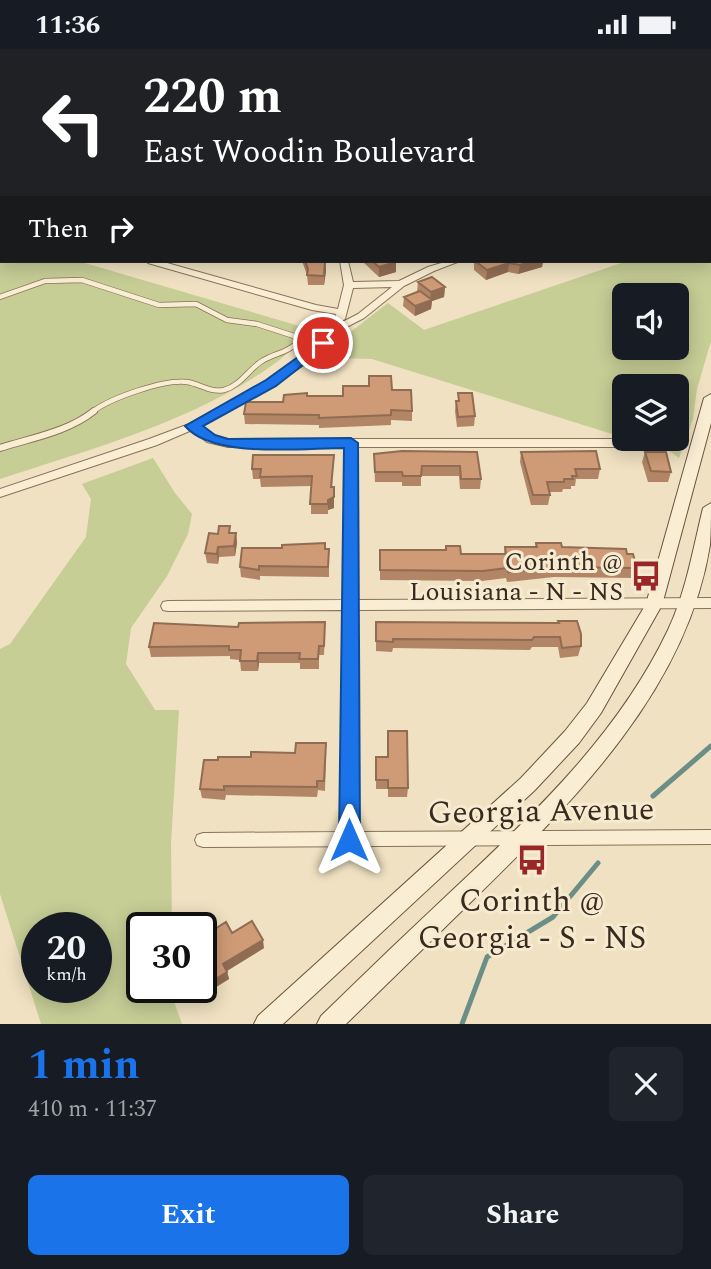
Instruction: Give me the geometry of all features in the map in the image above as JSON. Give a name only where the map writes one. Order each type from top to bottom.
[{"type":"main road","points":[[266,1024],[528,784],[572,737],[594,708],[654,605],[711,398]]},
{"type":"main road","points":[[329,1024],[571,789],[640,698],[668,649],[687,603],[711,508]]},
{"type":"street","points":[[158,263],[315,308],[341,312]]},
{"type":"street","points":[[336,329],[348,288],[344,263]]},
{"type":"street","points":[[348,288],[401,283],[450,263]]},
{"type":"street","points":[[0,492],[153,442],[192,426],[271,383],[301,362],[336,329],[361,316],[401,283]]},
{"type":"street","points":[[348,288],[393,291]]},
{"type":"street","points":[[192,426],[211,439],[228,443],[612,443]]},
{"type":"street","points":[[349,840],[351,443]]},
{"type":"street","points":[[168,606],[711,603]]},
{"type":"street","name":"Georgia Avenue","points":[[203,840],[711,837]]},
{"type":"lane","points":[[0,297],[45,281],[82,280],[159,305],[196,304],[227,320],[257,324],[294,335],[299,341],[292,349],[260,362],[250,374],[226,390],[215,391],[186,382],[143,389],[101,405],[84,419],[62,429],[0,448]]},
{"type":"green space","points":[[0,263],[85,263],[313,330],[282,358],[247,382],[208,403],[124,438],[0,479]]},
{"type":"green space","points":[[621,263],[711,263],[711,341],[689,430],[689,374],[612,374],[612,434],[372,359],[329,358],[344,337],[388,303],[424,330]]},
{"type":"green space","points":[[668,451],[682,451],[679,458]]},
{"type":"green space","points":[[153,458],[192,514],[188,534],[167,576],[131,628],[126,664],[155,710],[179,710],[171,844],[172,912],[126,912],[126,1003],[174,1003],[182,1024],[41,1024],[34,1003],[112,1003],[112,912],[21,912],[21,961],[0,894],[0,649],[10,644],[86,537],[91,499],[82,484]]},
{"type":"building","points":[[306,263],[325,263],[324,276],[307,275]]},
{"type":"building","points":[[374,263],[393,263],[379,267]]},
{"type":"building","points":[[478,263],[509,263],[487,270]]},
{"type":"building","points":[[432,277],[445,287],[431,292],[418,282]]},
{"type":"building","points":[[420,291],[432,300],[415,306],[404,297]]},
{"type":"building","points":[[369,376],[391,376],[392,390],[411,390],[412,411],[391,410],[391,415],[319,418],[319,415],[244,414],[246,402],[283,402],[284,395],[307,393],[307,396],[343,396],[343,386],[369,386]]},
{"type":"building","points":[[458,393],[472,393],[475,416],[458,417]]},
{"type":"building","points":[[402,451],[477,452],[481,479],[461,479],[460,466],[422,466],[421,476],[403,476],[402,472],[375,472],[374,454]]},
{"type":"building","points":[[596,451],[600,469],[575,469],[577,476],[572,476],[573,479],[547,482],[550,495],[533,495],[521,452]]},
{"type":"building","points":[[645,452],[666,452],[671,472],[651,471]]},
{"type":"building","points":[[253,455],[334,455],[331,487],[334,487],[334,497],[328,500],[328,504],[310,504],[312,476],[260,477],[261,469],[252,469]]},
{"type":"building","points":[[219,526],[230,526],[229,533],[236,533],[234,546],[218,547],[217,554],[205,553],[209,533],[218,534]]},
{"type":"building","points":[[325,543],[325,549],[329,549],[328,567],[259,566],[259,570],[240,567],[242,548],[282,548],[282,545]]},
{"type":"building","points":[[536,543],[561,543],[562,547],[626,549],[627,554],[633,554],[637,568],[556,567],[508,572],[508,568],[483,571],[380,570],[380,550],[446,550],[446,546],[460,546],[461,554],[506,554],[505,547],[537,547]]},
{"type":"building","points":[[558,621],[577,621],[581,646],[562,648],[560,637],[534,637],[532,640],[376,641],[376,622],[559,623]]},
{"type":"building","points":[[325,622],[324,646],[319,646],[318,659],[299,659],[300,653],[258,653],[257,661],[240,661],[241,650],[229,650],[229,646],[149,647],[154,623],[238,627],[239,623]]},
{"type":"building","points":[[388,731],[407,731],[408,788],[388,788],[388,780],[376,780],[376,757],[388,757]]},
{"type":"building","points":[[296,743],[326,743],[324,781],[317,781],[317,787],[224,786],[224,790],[200,789],[204,760],[218,760],[218,757],[251,757],[251,752],[295,753]]},
{"type":"building","points":[[252,921],[263,940],[223,964],[227,972],[217,978],[217,928],[226,922],[232,933]]},
{"type":"waterway","points":[[653,796],[711,746]]},
{"type":"waterway","points":[[462,1024],[487,957],[553,917],[598,863]]},
{"type":"place","name":"Corinth @ Louisiana - N - NS","points":[[646,576]]},
{"type":"place","name":"Corinth @ Georgia - S - NS","points":[[532,860]]},
{"type":"route","points":[[323,343],[271,383],[192,426],[211,439],[228,443],[351,443],[349,840]]}]
